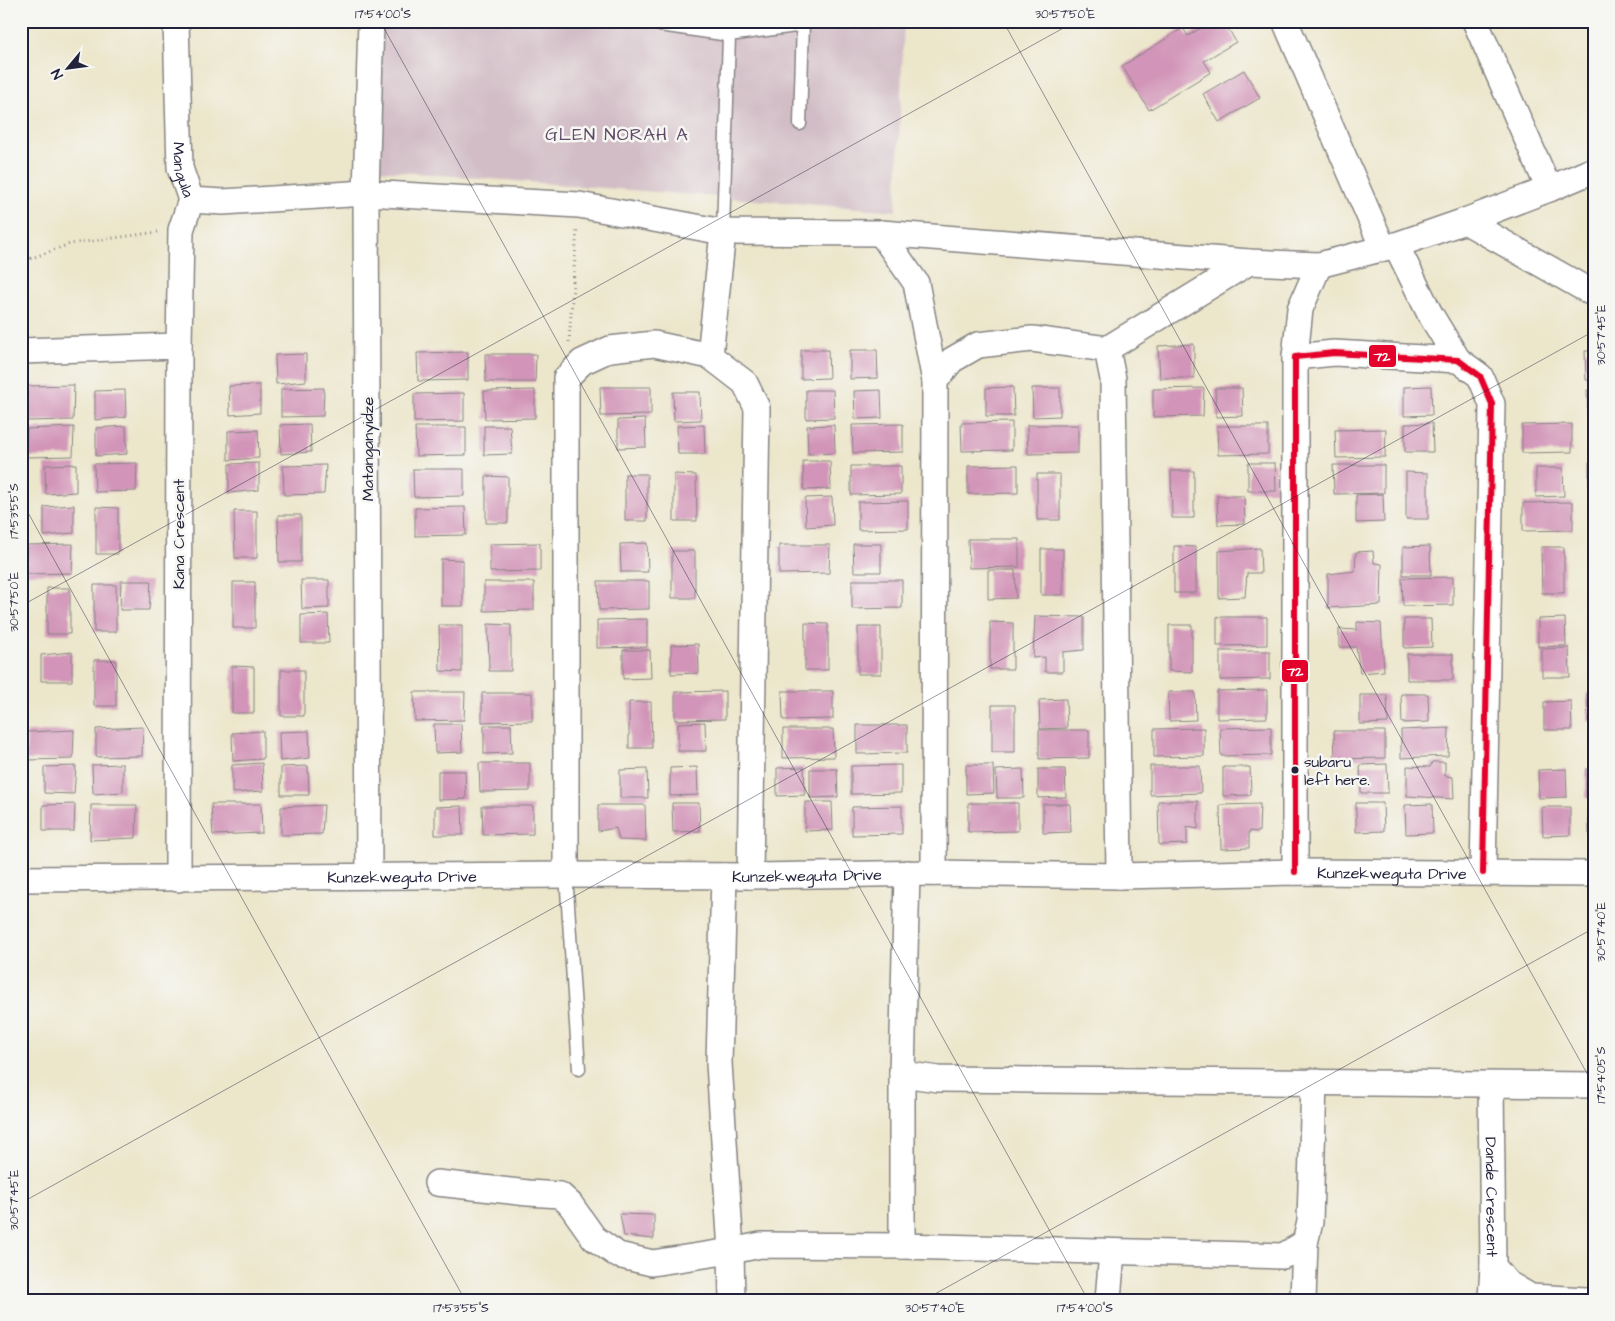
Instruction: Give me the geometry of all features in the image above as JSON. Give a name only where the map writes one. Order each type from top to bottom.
[{"type":"street","name":"Mangula","points":[[176,21],[180,168],[191,200],[222,202],[366,193],[579,205],[724,232],[881,233],[1249,262],[1319,265],[1390,246],[1465,221],[1594,170]]},
{"type":"street","name":"Matanganyidze","points":[[369,876],[366,193],[371,21]]},
{"type":"street","points":[[1285,21],[1390,246],[1458,360],[1480,376],[1492,404],[1483,873]]},
{"type":"street","points":[[1475,21],[1550,189]]},
{"type":"street","name":"Kana Crescent","points":[[178,879],[180,230],[191,200]]},
{"type":"street","points":[[1465,221],[1594,294]]},
{"type":"street","points":[[710,356],[724,232]]},
{"type":"street","points":[[881,233],[916,283],[935,381],[934,873]]},
{"type":"street","points":[[935,381],[952,360],[978,345],[1032,339],[1107,349],[1249,262]]},
{"type":"street","points":[[1295,872],[1295,357],[1300,309],[1319,265]]},
{"type":"street","points":[[566,875],[566,378],[582,362],[610,349],[654,344],[710,356],[745,384],[757,408],[750,876]]},
{"type":"street","points":[[21,351],[179,346]]},
{"type":"street","points":[[1107,349],[1113,379],[1119,876]]},
{"type":"street","points":[[1295,357],[1334,353],[1458,360]]},
{"type":"street","name":"Kunzekweguta Drive","points":[[21,879],[566,875],[750,876],[907,873],[1119,876],[1295,872],[1594,874]]},
{"type":"street","points":[[902,1246],[902,1074],[907,873]]},
{"type":"street","points":[[724,876],[719,1063],[731,1251],[732,1300]]},
{"type":"street","points":[[902,1074],[938,1079],[1594,1085]]},
{"type":"street","points":[[1303,1300],[1305,1243],[1310,1222],[1314,1082]]},
{"type":"street","name":"Dande Crescent","points":[[1491,1085],[1493,1266],[1507,1284],[1531,1297],[1586,1300]]},
{"type":"street","points":[[437,1183],[560,1195],[570,1204],[594,1238],[618,1255],[652,1263],[761,1245],[902,1246],[1283,1256],[1305,1243]]},
{"type":"street","points":[[1108,1300],[1112,1252]]},
{"type":"street","points":[[1491,1300],[1493,1266]]},
{"type":"lane","points":[[657,21],[660,25],[729,35],[803,23],[800,124]]},
{"type":"lane","points":[[724,232],[729,35]]},
{"type":"lane","points":[[566,875],[579,1069]]},
{"type":"path","points":[[566,378],[579,205]]},
{"type":"path","points":[[21,262],[70,244],[180,230]]},
{"type":"shaded area","points":[[377,21],[904,21],[896,211],[377,170]]},
{"type":"building","points":[[1212,21],[1224,21],[1236,42],[1204,61],[1211,72],[1149,110],[1122,66],[1183,28],[1188,36]]},
{"type":"building","points":[[1244,70],[1260,98],[1219,122],[1203,94]]},
{"type":"building","points":[[1194,344],[1194,378],[1160,378],[1158,346]]},
{"type":"building","points":[[801,350],[828,350],[829,378],[801,379]]},
{"type":"building","points":[[850,350],[877,350],[878,378],[850,379]]},
{"type":"building","points":[[1585,351],[1594,351],[1594,380],[1586,380]]},
{"type":"building","points":[[468,352],[468,380],[418,381],[417,353]]},
{"type":"building","points":[[306,354],[306,381],[276,384],[275,355]]},
{"type":"building","points":[[485,354],[536,354],[535,382],[486,382]]},
{"type":"building","points":[[74,385],[73,420],[27,421],[27,386]]},
{"type":"building","points":[[260,385],[260,413],[230,415],[229,386]]},
{"type":"building","points":[[1431,386],[1432,415],[1404,416],[1404,387]]},
{"type":"building","points":[[600,387],[651,387],[651,415],[601,416]]},
{"type":"building","points":[[1013,387],[1014,416],[986,416],[986,388]]},
{"type":"building","points":[[324,388],[323,416],[281,417],[281,389]]},
{"type":"building","points":[[1032,388],[1060,388],[1060,416],[1033,417]]},
{"type":"building","points":[[1204,388],[1203,416],[1153,417],[1153,389]]},
{"type":"building","points":[[1215,388],[1242,388],[1243,416],[1216,417]]},
{"type":"building","points":[[125,390],[126,417],[95,420],[95,391]]},
{"type":"building","points":[[535,390],[535,418],[485,419],[484,391]]},
{"type":"building","points":[[806,390],[833,390],[834,418],[806,419]]},
{"type":"building","points":[[881,390],[882,418],[855,419],[854,391]]},
{"type":"building","points":[[1587,390],[1594,390],[1594,418],[1588,419]]},
{"type":"building","points":[[673,392],[700,392],[701,420],[674,421]]},
{"type":"building","points":[[464,393],[464,421],[414,422],[414,394]]},
{"type":"building","points":[[645,419],[646,447],[618,448],[618,420]]},
{"type":"building","points":[[1012,422],[1012,450],[962,451],[961,423]]},
{"type":"building","points":[[1432,423],[1433,452],[1405,452],[1405,424]]},
{"type":"building","points":[[310,424],[311,452],[281,454],[280,425]]},
{"type":"building","points":[[903,424],[903,452],[853,453],[852,425]]},
{"type":"building","points":[[1572,424],[1572,452],[1522,453],[1522,425]]},
{"type":"building","points":[[704,425],[705,454],[678,454],[677,426]]},
{"type":"building","points":[[834,425],[835,453],[808,454],[807,426]]},
{"type":"building","points":[[1027,425],[1078,425],[1078,453],[1028,454]]},
{"type":"building","points":[[126,426],[127,454],[96,456],[96,428]]},
{"type":"building","points":[[484,426],[510,426],[512,454],[484,455]]},
{"type":"building","points":[[1217,426],[1268,426],[1268,454],[1218,455]]},
{"type":"building","points":[[74,427],[73,456],[26,457],[27,429]]},
{"type":"building","points":[[415,427],[466,427],[466,455],[416,456]]},
{"type":"building","points":[[1386,429],[1385,457],[1336,458],[1335,430]]},
{"type":"building","points":[[258,430],[259,458],[228,460],[228,431]]},
{"type":"building","points":[[803,461],[830,461],[831,489],[804,490]]},
{"type":"building","points":[[1589,462],[1594,462],[1594,490],[1589,490]]},
{"type":"building","points":[[137,463],[136,491],[95,492],[94,464]]},
{"type":"building","points":[[259,463],[259,490],[229,493],[229,464]]},
{"type":"building","points":[[1248,463],[1275,463],[1276,491],[1248,491]]},
{"type":"building","points":[[76,464],[76,492],[46,494],[45,465]]},
{"type":"building","points":[[326,465],[324,494],[284,495],[283,466]]},
{"type":"building","points":[[1018,465],[1018,493],[968,494],[968,466]]},
{"type":"building","points":[[1333,465],[1384,465],[1384,493],[1334,494]]},
{"type":"building","points":[[851,466],[901,466],[901,494],[851,495]]},
{"type":"building","points":[[1536,468],[1563,468],[1564,496],[1536,497]]},
{"type":"building","points":[[413,469],[464,469],[464,496],[414,497]]},
{"type":"building","points":[[1171,471],[1194,471],[1194,518],[1172,518]]},
{"type":"building","points":[[1406,472],[1428,473],[1428,519],[1406,519]]},
{"type":"building","points":[[625,474],[647,474],[647,521],[625,521]]},
{"type":"building","points":[[674,474],[696,475],[697,521],[674,521]]},
{"type":"building","points":[[1037,474],[1060,474],[1060,520],[1037,520]]},
{"type":"building","points":[[486,476],[508,477],[508,523],[486,523]]},
{"type":"building","points":[[1383,494],[1384,522],[1356,523],[1356,495]]},
{"type":"building","points":[[1591,495],[1594,495],[1594,524],[1591,524]]},
{"type":"building","points":[[1217,496],[1244,496],[1245,524],[1218,525]]},
{"type":"building","points":[[832,497],[833,525],[806,527],[805,498]]},
{"type":"building","points":[[908,501],[908,529],[858,530],[858,502]]},
{"type":"building","points":[[1573,502],[1573,530],[1523,531],[1523,503]]},
{"type":"building","points":[[74,505],[74,533],[44,536],[44,507]]},
{"type":"building","points":[[96,507],[118,508],[118,554],[96,554]]},
{"type":"building","points":[[465,507],[466,535],[415,536],[415,508]]},
{"type":"building","points":[[234,511],[257,511],[257,558],[235,558]]},
{"type":"building","points":[[278,515],[301,515],[301,562],[279,562]]},
{"type":"building","points":[[968,539],[1019,539],[1019,567],[969,568]]},
{"type":"building","points":[[540,543],[540,571],[490,572],[490,544]]},
{"type":"building","points":[[647,543],[648,572],[621,572],[620,544]]},
{"type":"building","points":[[73,544],[72,573],[26,574],[26,545]]},
{"type":"building","points":[[853,544],[881,544],[881,572],[854,572]]},
{"type":"building","points":[[779,545],[830,545],[829,573],[779,574]]},
{"type":"building","points":[[1174,546],[1196,547],[1196,593],[1174,593]]},
{"type":"building","points":[[1430,546],[1431,575],[1403,575],[1403,547]]},
{"type":"building","points":[[1541,547],[1564,547],[1564,593],[1542,593]]},
{"type":"building","points":[[1260,548],[1261,573],[1247,573],[1245,597],[1219,598],[1219,551]]},
{"type":"building","points":[[1041,549],[1063,549],[1063,595],[1041,595]]},
{"type":"building","points":[[672,551],[695,551],[695,598],[672,598]]},
{"type":"building","points":[[1373,551],[1374,563],[1382,564],[1381,605],[1328,608],[1328,574],[1355,571],[1356,552]]},
{"type":"building","points":[[441,559],[463,560],[463,606],[441,606]]},
{"type":"building","points":[[988,570],[1015,570],[1016,598],[988,599]]},
{"type":"building","points":[[1591,573],[1594,573],[1594,601],[1592,601]]},
{"type":"building","points":[[1453,577],[1453,605],[1403,606],[1402,578]]},
{"type":"building","points":[[301,580],[329,580],[329,608],[302,609]]},
{"type":"building","points":[[852,580],[902,580],[902,608],[852,609]]},
{"type":"building","points":[[121,581],[151,581],[149,610],[120,610]]},
{"type":"building","points":[[598,581],[649,581],[649,609],[599,610]]},
{"type":"building","points":[[233,582],[255,582],[255,628],[233,628]]},
{"type":"building","points":[[484,582],[534,582],[534,610],[484,611]]},
{"type":"building","points":[[94,585],[116,585],[116,632],[94,632]]},
{"type":"building","points":[[47,588],[70,588],[70,634],[47,634]]},
{"type":"building","points":[[328,614],[329,643],[301,643],[301,615]]},
{"type":"building","points":[[1035,616],[1084,617],[1084,650],[1063,652],[1063,672],[1045,672],[1045,657],[1033,658]]},
{"type":"building","points":[[1217,617],[1267,617],[1267,645],[1217,646]]},
{"type":"building","points":[[1565,618],[1566,646],[1538,647],[1538,619]]},
{"type":"building","points":[[647,619],[647,647],[597,648],[597,620]]},
{"type":"building","points":[[1404,619],[1431,619],[1432,647],[1404,648]]},
{"type":"building","points":[[990,622],[1013,623],[1013,669],[990,669]]},
{"type":"building","points":[[1357,622],[1381,623],[1384,671],[1360,673],[1356,647],[1339,647],[1339,629],[1357,630]]},
{"type":"building","points":[[805,623],[828,624],[828,670],[805,670]]},
{"type":"building","points":[[488,624],[511,625],[511,671],[489,671]]},
{"type":"building","points":[[439,625],[462,625],[462,672],[440,671]]},
{"type":"building","points":[[1169,625],[1192,625],[1192,672],[1169,671]]},
{"type":"building","points":[[858,627],[881,627],[881,674],[858,674]]},
{"type":"building","points":[[1591,628],[1594,628],[1594,675],[1591,675]]},
{"type":"building","points":[[698,644],[699,673],[671,674],[671,645]]},
{"type":"building","points":[[1569,648],[1570,677],[1542,677],[1542,649]]},
{"type":"building","points":[[623,650],[650,650],[651,678],[623,679]]},
{"type":"building","points":[[1220,651],[1270,651],[1270,679],[1220,680]]},
{"type":"building","points":[[72,652],[72,681],[41,681],[41,655]]},
{"type":"building","points":[[1407,654],[1453,654],[1453,680],[1407,680]]},
{"type":"building","points":[[94,660],[116,660],[116,706],[94,706]]},
{"type":"building","points":[[232,666],[254,667],[254,713],[232,713]]},
{"type":"building","points":[[281,670],[304,670],[304,716],[281,716]]},
{"type":"building","points":[[1267,690],[1267,718],[1217,719],[1217,691]]},
{"type":"building","points":[[725,691],[725,719],[675,720],[675,692]]},
{"type":"building","points":[[782,691],[833,691],[833,719],[783,720]]},
{"type":"building","points":[[414,692],[465,692],[464,720],[415,721]]},
{"type":"building","points":[[1168,692],[1195,692],[1196,720],[1169,721]]},
{"type":"building","points":[[482,693],[532,693],[532,721],[482,722]]},
{"type":"building","points":[[1587,693],[1594,693],[1594,722],[1588,722]]},
{"type":"building","points":[[1401,694],[1428,694],[1429,722],[1402,723]]},
{"type":"building","points":[[1360,695],[1387,695],[1388,723],[1360,724]]},
{"type":"building","points":[[1066,699],[1067,728],[1040,729],[1039,700]]},
{"type":"building","points":[[1571,701],[1572,730],[1544,730],[1544,702]]},
{"type":"building","points":[[629,702],[651,702],[652,748],[629,748]]},
{"type":"building","points":[[992,705],[1015,705],[1015,752],[992,752]]},
{"type":"building","points":[[705,722],[706,751],[678,751],[678,723]]},
{"type":"building","points":[[434,724],[461,724],[462,752],[435,753]]},
{"type":"building","points":[[484,725],[511,725],[512,753],[484,754]]},
{"type":"building","points":[[857,725],[907,725],[907,753],[857,754]]},
{"type":"building","points":[[143,727],[142,756],[96,757],[96,729]]},
{"type":"building","points":[[1271,727],[1271,755],[1221,756],[1220,728]]},
{"type":"building","points":[[1204,728],[1204,756],[1154,757],[1154,729]]},
{"type":"building","points":[[1449,728],[1448,756],[1401,758],[1401,730]]},
{"type":"building","points":[[783,729],[833,729],[834,757],[783,758]]},
{"type":"building","points":[[74,730],[73,759],[26,760],[27,732]]},
{"type":"building","points":[[1039,730],[1089,730],[1089,758],[1039,759]]},
{"type":"building","points":[[263,731],[263,759],[233,761],[232,733]]},
{"type":"building","points":[[309,731],[310,758],[280,761],[279,732]]},
{"type":"building","points":[[1334,731],[1385,731],[1385,758],[1335,759]]},
{"type":"building","points":[[1432,762],[1445,762],[1445,776],[1453,777],[1454,799],[1407,796],[1407,766],[1430,767]]},
{"type":"building","points":[[262,763],[263,791],[232,793],[232,765]]},
{"type":"building","points":[[479,763],[530,763],[530,791],[480,792]]},
{"type":"building","points":[[123,764],[123,792],[93,794],[92,765]]},
{"type":"building","points":[[1387,764],[1388,793],[1361,793],[1360,765]]},
{"type":"building","points":[[901,765],[901,793],[851,794],[851,766]]},
{"type":"building","points":[[966,765],[993,765],[994,793],[966,794]]},
{"type":"building","points":[[76,766],[74,794],[44,793],[44,767]]},
{"type":"building","points":[[308,766],[309,795],[281,795],[281,767]]},
{"type":"building","points":[[1150,766],[1200,766],[1201,793],[1150,795]]},
{"type":"building","points":[[697,767],[698,795],[670,796],[670,768]]},
{"type":"building","points":[[804,767],[805,795],[777,796],[777,768]]},
{"type":"building","points":[[1223,767],[1250,767],[1251,795],[1223,796]]},
{"type":"building","points":[[647,769],[648,798],[620,798],[620,770]]},
{"type":"building","points":[[810,769],[837,769],[838,797],[810,798]]},
{"type":"building","points":[[1023,769],[1024,798],[997,798],[996,770]]},
{"type":"building","points":[[1038,769],[1065,769],[1066,797],[1038,798]]},
{"type":"building","points":[[1566,769],[1567,797],[1539,798],[1538,770]]},
{"type":"building","points":[[1586,769],[1594,769],[1594,798],[1586,798]]},
{"type":"building","points":[[438,771],[465,771],[466,799],[438,800]]},
{"type":"building","points":[[1158,801],[1198,801],[1198,829],[1187,827],[1187,844],[1159,845]]},
{"type":"building","points":[[805,802],[832,802],[833,830],[805,831]]},
{"type":"building","points":[[672,803],[699,803],[700,831],[673,832]]},
{"type":"building","points":[[968,803],[1018,803],[1018,831],[968,832]]},
{"type":"building","points":[[1356,803],[1383,803],[1384,831],[1356,832]]},
{"type":"building","points":[[75,804],[74,831],[43,831],[43,805]]},
{"type":"building","points":[[211,804],[261,804],[262,833],[213,835]]},
{"type":"building","points":[[1043,804],[1070,804],[1071,832],[1043,833]]},
{"type":"building","points":[[1260,804],[1259,832],[1249,831],[1249,848],[1221,849],[1220,805]]},
{"type":"building","points":[[1432,804],[1433,833],[1406,834],[1405,805]]},
{"type":"building","points":[[91,805],[137,805],[136,838],[90,840]]},
{"type":"building","points":[[324,805],[322,834],[281,835],[281,807]]},
{"type":"building","points":[[598,805],[645,805],[646,841],[619,840],[616,828],[598,831]]},
{"type":"building","points":[[1588,805],[1594,805],[1594,834],[1589,834]]},
{"type":"building","points":[[462,806],[463,835],[435,835],[435,807]]},
{"type":"building","points":[[482,806],[533,806],[533,834],[483,835]]},
{"type":"building","points":[[902,806],[902,834],[852,835],[852,807]]},
{"type":"building","points":[[1542,807],[1570,807],[1570,835],[1543,836]]},
{"type":"building","points":[[620,1214],[654,1215],[654,1239],[624,1236]]},
{"type":"transit line","name":"72","points":[[1295,872],[1295,357],[1334,353],[1458,360],[1480,376],[1492,404],[1483,873]]},
{"type":"place","name":"subaru left here.","points":[[1295,770]]},
{"type":"district","name":"GLEN NORAH A","points":[[617,134]]}]
